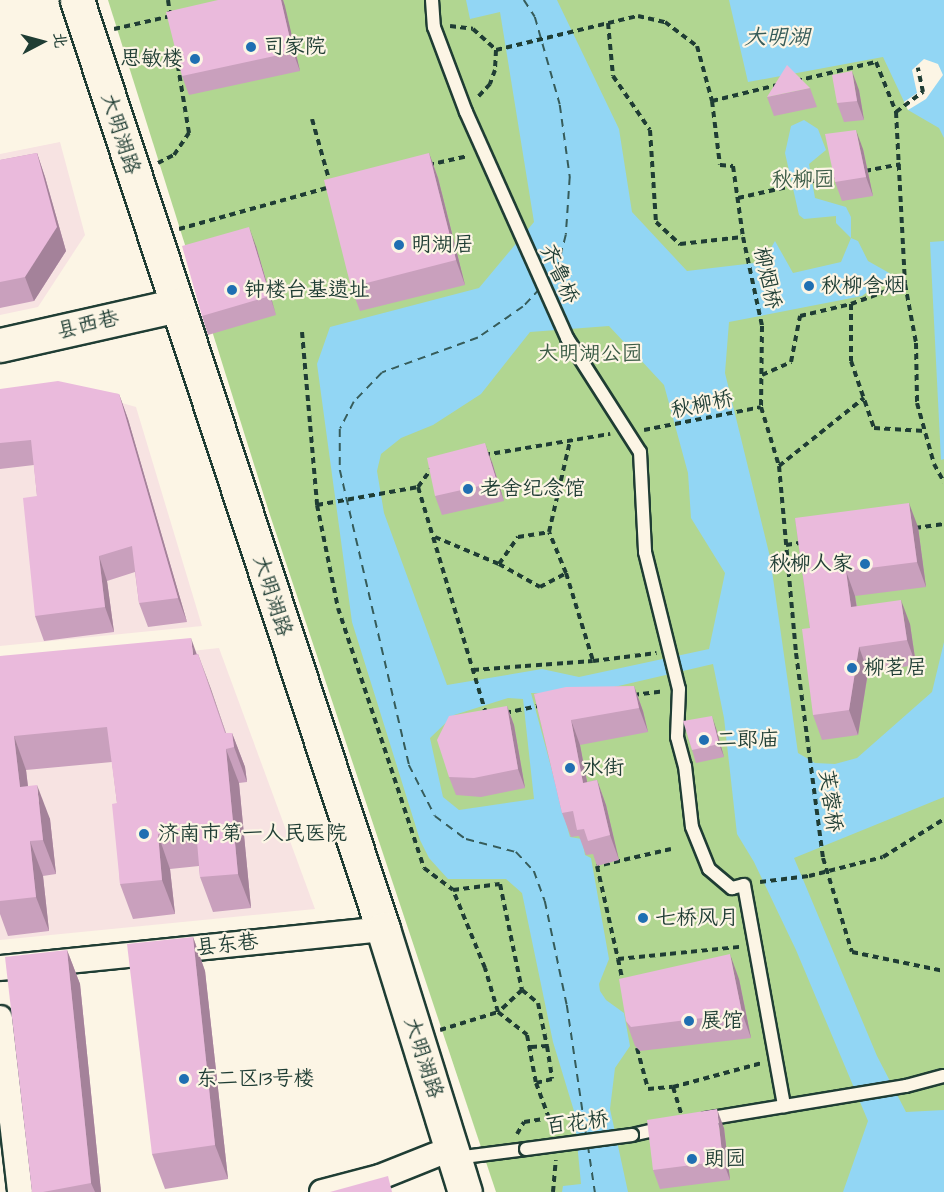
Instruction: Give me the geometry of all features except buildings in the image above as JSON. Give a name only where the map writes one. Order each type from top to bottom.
[{"type":"main road","name":"大明湖路","points":[[59,0],[168,306],[445,1157],[465,1192]]},
{"type":"main road","name":"大明湖路","points":[[77,0],[168,306]]},
{"type":"main road","name":"县西巷","points":[[0,345],[168,306]]},
{"type":"main road","name":"大明湖路","points":[[445,1157],[446,1192]]},
{"type":"street","name":"县东巷","points":[[0,968],[372,930]]},
{"type":"street","points":[[0,1018],[20,1192]]},
{"type":"street","points":[[322,1192],[445,1157]]},
{"type":"lane","name":"齐鲁桥","points":[[432,0],[434,27],[463,106],[486,152],[516,227],[567,338],[640,453],[645,552],[678,687],[677,737],[685,766],[692,827],[709,869],[732,888],[744,885],[752,946]]},
{"type":"lane","points":[[752,946],[784,1106]]},
{"type":"lane","name":"百花桥","points":[[445,1157],[632,1135],[690,1122],[906,1086],[944,1076]]},
{"type":"path","points":[[168,0],[172,24]]},
{"type":"path","points":[[108,31],[182,14]]},
{"type":"path","points":[[496,50],[638,16],[665,22],[697,46],[712,101],[781,84]]},
{"type":"path","points":[[608,23],[613,76],[650,130],[656,222],[680,244],[743,237]]},
{"type":"path","points":[[434,27],[473,29],[496,50]]},
{"type":"path","points":[[155,165],[174,155],[189,133],[174,42]]},
{"type":"path","points":[[463,106],[490,84],[495,70],[496,50]]},
{"type":"path","points":[[792,82],[876,62],[896,112],[905,284],[916,343],[918,403],[925,431],[944,482]]},
{"type":"path","points":[[896,112],[923,93],[918,68]]},
{"type":"path","name":"柳烟桥","points":[[712,101],[720,165],[733,166],[743,237],[762,326],[761,407],[779,465],[786,545]]},
{"type":"path","points":[[312,118],[331,187]]},
{"type":"path","points":[[417,167],[486,152]]},
{"type":"path","points":[[857,172],[900,164]]},
{"type":"path","points":[[738,198],[847,174]]},
{"type":"path","points":[[174,230],[340,184]]},
{"type":"path","points":[[762,375],[791,362],[800,316],[851,304],[905,284]]},
{"type":"path","points":[[851,304],[851,361],[874,428],[925,431]]},
{"type":"path","points":[[302,332],[317,505],[338,608],[424,868],[453,891],[485,968],[498,1012],[527,1035],[537,1083],[556,1140]]},
{"type":"path","points":[[779,465],[864,398]]},
{"type":"path","name":"秋柳桥","points":[[662,428],[761,407]]},
{"type":"path","points":[[480,455],[627,431]]},
{"type":"path","points":[[570,441],[549,532],[566,573],[593,661]]},
{"type":"path","points":[[317,505],[418,488],[436,463]]},
{"type":"path","points":[[418,488],[435,537],[487,717],[547,705]]},
{"type":"path","points":[[907,529],[944,524]]},
{"type":"path","points":[[499,564],[518,537],[549,532]]},
{"type":"path","points":[[435,537],[499,564],[540,587],[566,573]]},
{"type":"path","points":[[786,545],[816,541]]},
{"type":"path","name":"芙蓉桥","points":[[786,545],[807,749],[823,858],[852,952],[944,971]]},
{"type":"path","points":[[473,670],[593,661],[669,651]]},
{"type":"path","points":[[621,696],[678,687]]},
{"type":"path","points":[[757,883],[809,876],[883,857],[944,819]]},
{"type":"path","points":[[625,992],[597,866],[671,849]]},
{"type":"path","points":[[453,891],[500,884],[522,990],[538,1004],[547,1046],[552,1079],[537,1083]]},
{"type":"path","points":[[618,959],[752,946]]},
{"type":"path","points":[[439,1031],[498,1012],[522,990]]},
{"type":"path","points":[[531,1047],[547,1046]]},
{"type":"path","points":[[635,1046],[648,1089],[673,1087],[776,1060]]},
{"type":"path","points":[[673,1087],[690,1122]]},
{"type":"path","points":[[509,1151],[524,1122],[550,1118]]},
{"type":"path","points":[[553,1192],[557,1174]]},
{"type":"shaded area","points":[[60,142],[85,235],[38,307],[0,315],[0,154]]},
{"type":"shaded area","points":[[62,386],[136,407],[202,626],[0,646],[0,395]]},
{"type":"shaded area","name":"济南市第一人民医院","points":[[219,648],[315,909],[0,940],[0,672]]},
{"type":"green space","name":"大明湖公园","points":[[108,0],[944,0],[944,1192],[496,1192],[269,512]]},
{"type":"water","points":[[466,0],[557,0],[619,129],[632,212],[687,271],[763,262],[775,241],[793,273],[841,262],[851,238],[858,241],[868,261],[891,274],[862,296],[729,322],[725,373],[770,557],[798,753],[815,763],[835,764],[857,758],[932,692],[944,642],[944,797],[794,858],[877,1056],[906,1112],[944,1110],[944,1192],[843,1192],[868,1121],[796,950],[754,862],[737,834],[724,718],[713,664],[584,694],[531,693],[570,837],[582,839],[585,855],[591,858],[609,959],[599,984],[600,991],[606,1000],[624,1013],[630,1046],[615,1068],[610,1109],[628,1192],[562,1192],[563,1186],[581,1184],[574,1111],[553,1042],[522,893],[506,879],[448,879],[429,858],[420,840],[352,622],[317,364],[330,327],[479,288],[534,222],[500,12],[470,19]],"holes":[[[609,326],[664,385],[688,473],[691,518],[725,573],[709,649],[579,677],[542,669],[447,685],[384,513],[377,471],[381,454],[401,438],[433,425],[481,394],[530,332]],[[508,698],[523,699],[534,799],[459,810],[443,797],[430,738],[454,715]]]},
{"type":"water","name":"大明湖","points":[[729,0],[944,0],[944,138],[939,128],[908,110],[883,57],[748,82]]},
{"type":"water","points":[[804,120],[818,129],[826,150],[809,164],[815,198],[846,207],[851,217],[851,238],[836,223],[836,216],[804,219],[799,215],[785,153],[791,126]]},
{"type":"water","points":[[944,241],[944,459],[941,460],[930,242]]},
{"type":"pier","points":[[924,59],[938,64],[943,75],[926,99],[908,110],[904,102],[917,93],[912,70]]},
{"type":"ferry route","points":[[524,0],[535,17],[560,105],[570,177],[566,235],[557,271],[547,281]]},
{"type":"ferry route","points":[[540,289],[523,307],[478,338],[382,373],[354,402],[340,429],[340,470],[409,765],[435,816],[466,839],[516,852],[534,871],[545,901],[567,1005],[586,1134]]},
{"type":"ferry route","points":[[588,1145],[595,1192]]},
{"type":"place","name":"司家院","points":[[251,47]]},
{"type":"place","name":"思敏楼","points":[[195,59]]},
{"type":"place","name":"明湖居","points":[[399,245]]},
{"type":"place","name":"秋柳含烟","points":[[809,286]]},
{"type":"place","name":"钟楼台基遗址","points":[[232,290]]},
{"type":"place","name":"老舍纪念馆","points":[[468,489]]},
{"type":"place","name":"秋柳人家","points":[[865,564]]},
{"type":"place","name":"柳茗居","points":[[852,668]]},
{"type":"place","name":"二郎庙","points":[[704,740]]},
{"type":"place","name":"水街","points":[[570,768]]},
{"type":"place","name":"济南市第一人民医院","points":[[144,834]]},
{"type":"place","name":"七桥风月","points":[[643,918]]},
{"type":"place","name":"展馆","points":[[689,1021]]},
{"type":"place","name":"东二区13号楼","points":[[184,1079]]},
{"type":"place","name":"朗园","points":[[692,1159]]},
{"type":"park label","name":"秋柳园","points":[[803,180]]}]
